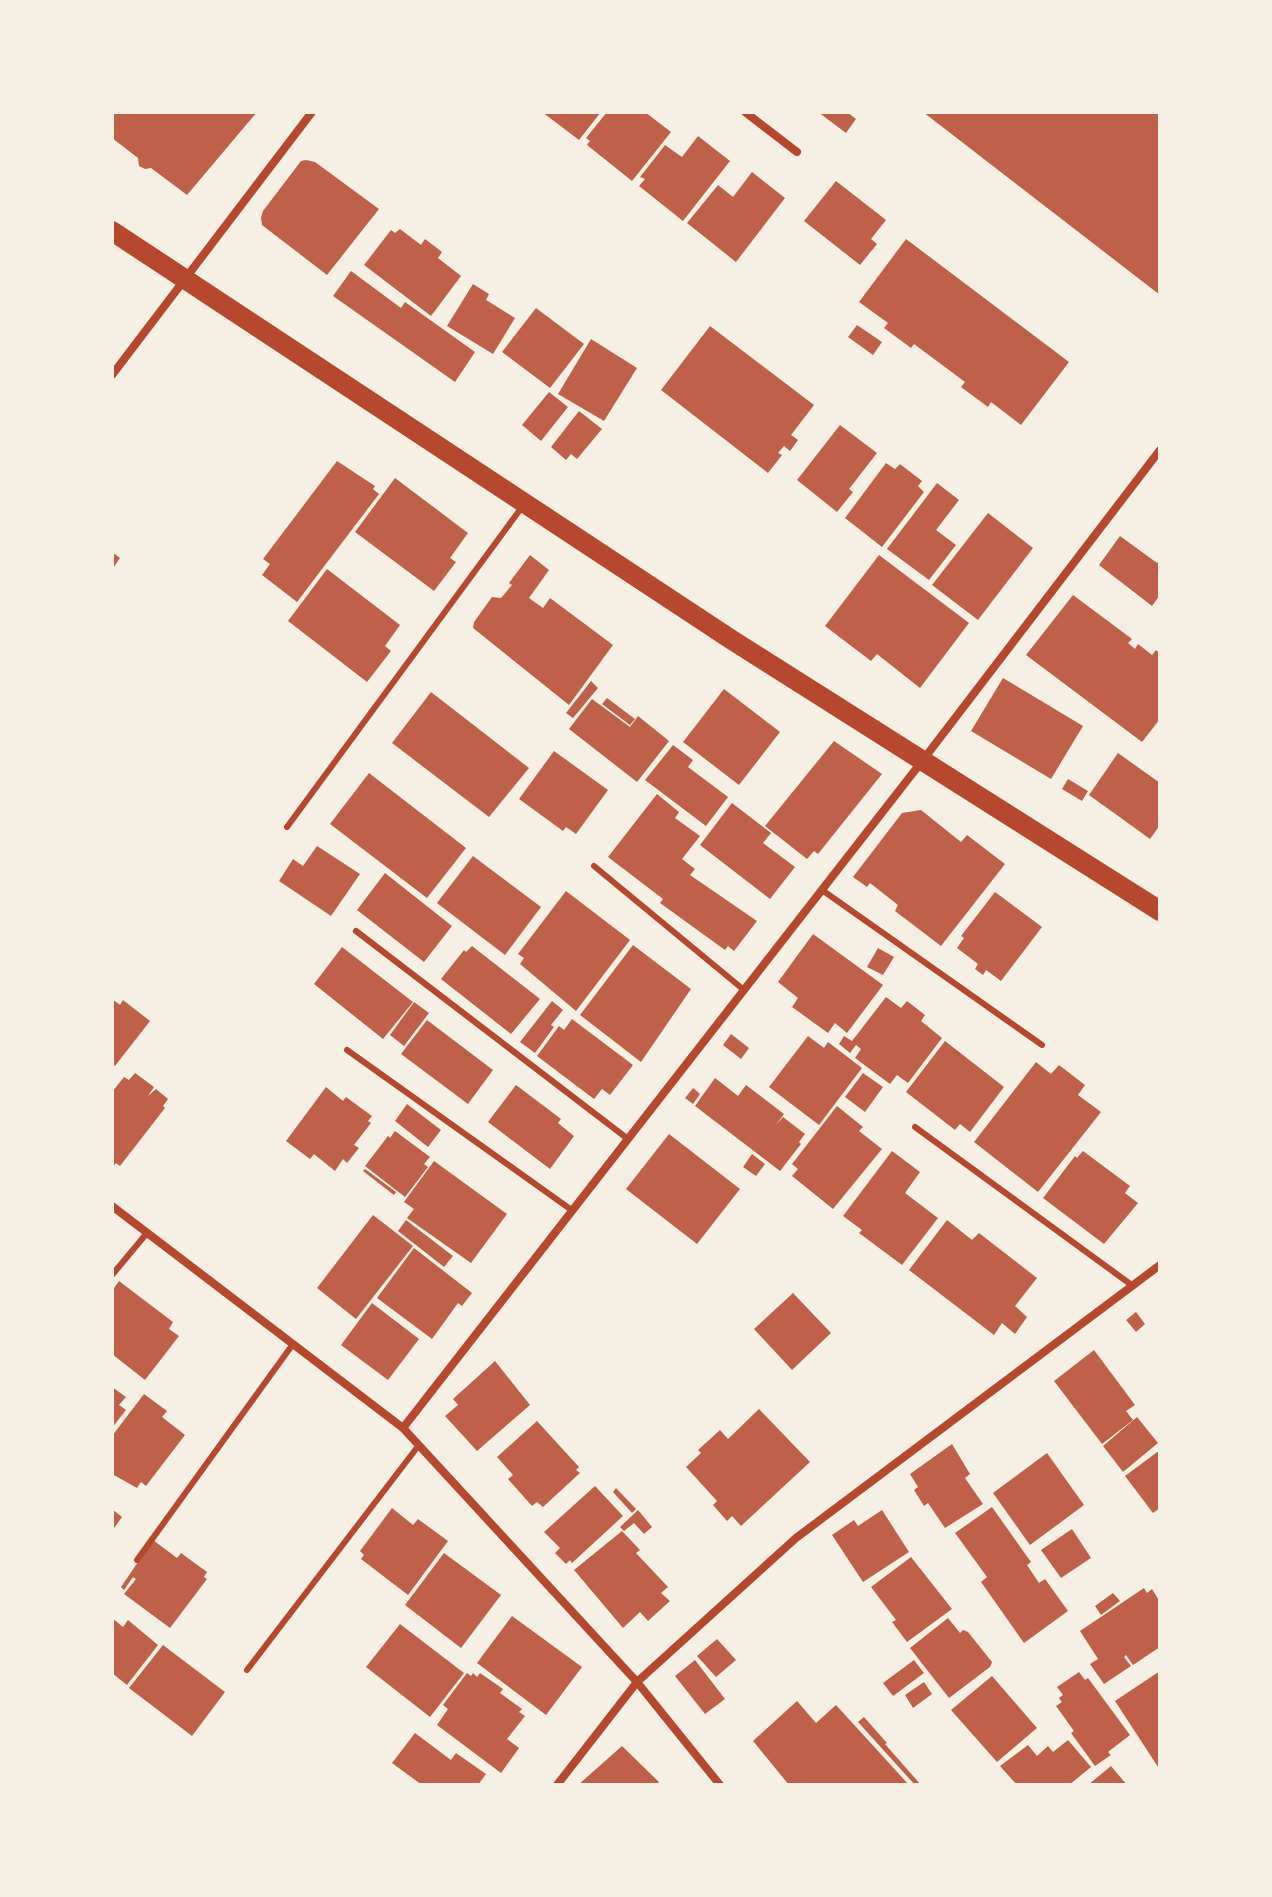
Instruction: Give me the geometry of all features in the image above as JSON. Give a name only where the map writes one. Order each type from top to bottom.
[{"type":"main road","points":[[112,231],[732,640],[1160,911]]},
{"type":"street","points":[[112,375],[312,112]]},
{"type":"street","points":[[745,112],[797,152]]},
{"type":"street","points":[[403,1428],[1160,450]]},
{"type":"street","points":[[112,1206],[403,1428],[637,1682],[720,1785]]},
{"type":"street","points":[[557,1785],[637,1682],[796,1538],[1160,1265]]},
{"type":"lane","points":[[287,827],[524,504]]},
{"type":"lane","points":[[594,866],[744,990]]},
{"type":"lane","points":[[822,890],[1042,1045]]},
{"type":"lane","points":[[356,931],[628,1139]]},
{"type":"lane","points":[[347,1050],[573,1211]]},
{"type":"lane","points":[[915,1127],[1133,1286]]},
{"type":"lane","points":[[112,1275],[147,1233]]},
{"type":"lane","points":[[137,1560],[293,1344]]},
{"type":"lane","points":[[247,1670],[419,1445]]},
{"type":"building","points":[[112,112],[257,112],[187,195],[151,168],[139,166],[138,158],[112,138]]},
{"type":"building","points":[[542,112],[601,112],[579,140]]},
{"type":"building","points":[[607,112],[645,112],[671,132],[632,181],[587,145],[590,141],[586,138]]},
{"type":"building","points":[[818,112],[847,112],[856,119],[846,133]]},
{"type":"building","points":[[923,112],[1160,112],[1160,295]]},
{"type":"building","points":[[698,136],[730,161],[683,221],[639,186],[645,179],[640,177],[665,145],[682,157]]},
{"type":"building","points":[[301,161],[315,162],[379,209],[327,275],[262,225],[263,211]]},
{"type":"building","points":[[752,172],[785,198],[736,262],[687,223],[718,185],[733,197]]},
{"type":"building","points":[[836,181],[886,220],[871,239],[877,244],[860,265],[804,221]]},
{"type":"building","points":[[400,229],[421,245],[425,239],[442,252],[438,258],[461,276],[431,316],[364,265],[391,230],[395,233]]},
{"type":"building","points":[[906,239],[1069,362],[1021,425],[991,402],[988,407],[961,387],[965,382],[914,344],[911,348],[884,328],[888,323],[859,302]]},
{"type":"building","points":[[351,271],[401,308],[405,302],[475,352],[455,382],[333,296]]},
{"type":"building","points":[[473,284],[489,294],[486,300],[515,318],[493,354],[447,326]]},
{"type":"building","points":[[536,308],[584,344],[550,388],[502,352]]},
{"type":"building","points":[[857,325],[882,342],[873,355],[848,337]]},
{"type":"building","points":[[710,326],[814,405],[791,435],[798,440],[790,451],[784,446],[778,453],[782,455],[768,473],[661,390]]},
{"type":"building","points":[[591,339],[637,368],[604,421],[558,394]]},
{"type":"building","points":[[549,392],[568,407],[541,441],[522,425]]},
{"type":"building","points":[[579,411],[602,429],[577,459],[571,454],[566,460],[551,447]]},
{"type":"building","points":[[840,425],[877,453],[849,489],[853,492],[837,512],[797,480]]},
{"type":"building","points":[[337,461],[375,486],[373,489],[379,494],[297,602],[262,575],[270,564],[263,559]]},
{"type":"building","points":[[886,463],[895,469],[900,464],[922,481],[918,486],[924,492],[882,547],[845,518]]},
{"type":"building","points":[[395,478],[468,533],[450,558],[456,562],[434,591],[355,532]]},
{"type":"building","points":[[937,483],[959,500],[936,530],[956,545],[929,580],[887,549]]},
{"type":"building","points":[[988,513],[1033,548],[978,620],[932,585]]},
{"type":"building","points":[[1120,536],[1157,563],[1160,559],[1160,595],[1152,606],[1099,565]]},
{"type":"building","points":[[112,552],[120,558],[112,570]]},
{"type":"building","points":[[530,555],[549,570],[529,598],[543,608],[550,598],[613,645],[569,705],[473,628],[492,597],[501,598],[512,585],[509,583]]},
{"type":"building","points":[[879,555],[969,623],[920,688],[877,654],[871,661],[825,626]]},
{"type":"building","points":[[327,569],[400,625],[385,646],[391,651],[367,682],[288,621]]},
{"type":"building","points":[[1073,595],[1132,639],[1128,643],[1135,649],[1138,644],[1152,655],[1156,650],[1160,653],[1160,719],[1142,742],[1026,655]]},
{"type":"building","points":[[1003,678],[1083,726],[1051,779],[971,731]]},
{"type":"building","points":[[591,681],[598,688],[573,718],[566,713]]},
{"type":"building","points":[[724,689],[780,732],[739,785],[683,742]]},
{"type":"building","points":[[431,692],[529,768],[489,817],[392,743]]},
{"type":"building","points":[[607,698],[635,719],[630,725],[602,704]]},
{"type":"building","points":[[592,699],[630,727],[638,716],[669,741],[637,782],[569,729]]},
{"type":"building","points":[[834,741],[882,774],[818,854],[814,851],[807,859],[765,826]]},
{"type":"building","points":[[673,745],[693,760],[688,767],[728,797],[706,826],[645,780]]},
{"type":"building","points":[[554,751],[608,790],[576,834],[566,827],[563,831],[519,799]]},
{"type":"building","points":[[1118,753],[1160,783],[1160,825],[1150,839],[1089,795]]},
{"type":"building","points":[[369,773],[466,848],[427,898],[330,824]]},
{"type":"building","points":[[1068,779],[1088,791],[1082,801],[1062,789]]},
{"type":"building","points":[[657,794],[679,812],[675,818],[700,836],[682,859],[695,869],[690,875],[757,921],[734,951],[728,946],[725,950],[660,903],[663,899],[608,857]]},
{"type":"building","points":[[732,803],[771,833],[763,843],[795,867],[770,899],[700,845]]},
{"type":"building","points":[[921,810],[961,842],[967,835],[1005,864],[941,946],[895,911],[898,905],[870,883],[867,887],[853,877],[902,813]]},
{"type":"building","points":[[317,846],[360,874],[331,916],[279,881],[293,859],[303,866]]},
{"type":"building","points":[[473,856],[541,907],[505,955],[437,903]]},
{"type":"building","points":[[385,873],[452,926],[424,962],[357,910]]},
{"type":"building","points":[[566,891],[630,940],[576,1011],[520,964],[524,958],[518,954]]},
{"type":"building","points":[[995,892],[1042,927],[1001,981],[986,970],[983,975],[975,969],[978,964],[957,948],[964,938],[961,936]]},
{"type":"building","points":[[813,934],[883,985],[847,1033],[835,1023],[828,1033],[792,1007],[798,998],[778,982]]},
{"type":"building","points":[[633,945],[691,989],[641,1062],[580,1015]]},
{"type":"building","points":[[472,946],[540,999],[511,1034],[441,979],[464,950],[466,952]]},
{"type":"building","points":[[342,947],[413,1002],[383,1039],[314,984]]},
{"type":"building","points":[[878,948],[894,957],[883,975],[867,967]]},
{"type":"building","points":[[886,997],[901,1008],[907,1001],[925,1015],[921,1021],[942,1038],[908,1083],[897,1075],[890,1084],[855,1058],[861,1049],[856,1045],[850,1053],[839,1044],[844,1036],[852,1041]]},
{"type":"building","points":[[112,999],[120,1005],[123,1000],[150,1021],[115,1066],[112,1064]]},
{"type":"building","points":[[552,1001],[563,1010],[535,1053],[520,1042]]},
{"type":"building","points":[[414,1002],[429,1013],[404,1046],[390,1035]]},
{"type":"building","points":[[572,1019],[633,1065],[610,1095],[602,1089],[594,1099],[537,1056],[559,1026],[564,1030]]},
{"type":"building","points":[[427,1020],[493,1070],[468,1104],[401,1054]]},
{"type":"building","points":[[731,1034],[749,1048],[741,1059],[723,1045]]},
{"type":"building","points":[[808,1036],[824,1048],[828,1042],[862,1068],[819,1125],[769,1087]]},
{"type":"building","points":[[945,1041],[1004,1087],[970,1132],[960,1124],[955,1130],[906,1092]]},
{"type":"building","points":[[1036,1062],[1051,1074],[1059,1065],[1085,1085],[1078,1095],[1101,1112],[1038,1192],[974,1142]]},
{"type":"building","points":[[135,1073],[154,1087],[148,1096],[156,1089],[168,1099],[163,1106],[165,1108],[120,1166],[116,1163],[112,1168],[112,1092],[124,1077],[129,1080]]},
{"type":"building","points":[[863,1073],[883,1087],[865,1112],[845,1097]]},
{"type":"building","points":[[715,1078],[738,1096],[746,1085],[784,1114],[776,1125],[783,1117],[805,1134],[780,1171],[695,1106]]},
{"type":"building","points":[[516,1085],[561,1119],[558,1123],[574,1136],[550,1169],[488,1122]]},
{"type":"building","points":[[326,1087],[343,1101],[346,1097],[372,1116],[368,1121],[371,1123],[354,1145],[359,1148],[347,1163],[343,1159],[335,1171],[314,1154],[310,1159],[286,1141]]},
{"type":"building","points":[[693,1088],[700,1094],[693,1104],[685,1098]]},
{"type":"building","points":[[407,1104],[441,1130],[428,1147],[395,1121]]},
{"type":"building","points":[[837,1106],[863,1127],[859,1131],[882,1149],[833,1209],[792,1176],[798,1169],[792,1164]]},
{"type":"building","points":[[395,1131],[430,1157],[424,1164],[428,1167],[405,1197],[365,1166]]},
{"type":"building","points":[[669,1134],[740,1189],[697,1244],[626,1189]]},
{"type":"building","points":[[892,1151],[920,1172],[905,1193],[938,1218],[902,1265],[859,1233],[862,1230],[843,1216]]},
{"type":"building","points":[[1083,1151],[1130,1186],[1125,1193],[1138,1203],[1104,1244],[1043,1198],[1075,1156],[1077,1158]]},
{"type":"building","points":[[752,1154],[765,1164],[756,1176],[743,1167]]},
{"type":"building","points":[[434,1161],[507,1214],[471,1263],[407,1218],[414,1209],[404,1202]]},
{"type":"building","points":[[365,1169],[396,1192],[394,1195],[363,1171]]},
{"type":"building","points":[[373,1215],[413,1246],[356,1319],[317,1288]]},
{"type":"building","points":[[406,1220],[453,1256],[444,1267],[398,1231]]},
{"type":"building","points":[[947,1220],[972,1240],[979,1233],[1037,1278],[1015,1306],[1027,1317],[1015,1334],[1002,1323],[994,1335],[909,1270]]},
{"type":"building","points":[[414,1248],[472,1293],[462,1306],[458,1303],[432,1339],[377,1298]]},
{"type":"building","points":[[119,1281],[173,1322],[169,1329],[179,1336],[145,1380],[112,1354],[112,1291]]},
{"type":"building","points":[[793,1293],[831,1333],[792,1370],[754,1329]]},
{"type":"building","points":[[372,1303],[419,1339],[388,1380],[341,1345]]},
{"type":"building","points":[[1136,1312],[1145,1324],[1136,1332],[1126,1320]]},
{"type":"building","points":[[1094,1350],[1135,1405],[1126,1411],[1133,1420],[1102,1444],[1054,1381]]},
{"type":"building","points":[[495,1361],[530,1405],[477,1451],[445,1416],[458,1405],[453,1399]]},
{"type":"building","points":[[112,1387],[126,1397],[119,1405],[126,1410],[112,1428]]},
{"type":"building","points":[[144,1394],[167,1411],[162,1417],[185,1435],[146,1486],[141,1482],[137,1488],[112,1474],[112,1436]]},
{"type":"building","points":[[759,1409],[810,1462],[741,1526],[732,1516],[727,1521],[713,1505],[717,1501],[686,1467],[701,1453],[698,1450],[720,1430],[728,1439]]},
{"type":"building","points":[[1137,1417],[1158,1443],[1123,1472],[1103,1446]]},
{"type":"building","points":[[537,1421],[579,1467],[576,1470],[580,1473],[543,1507],[537,1502],[532,1506],[508,1479],[513,1475],[497,1457]]},
{"type":"building","points":[[952,1444],[970,1474],[965,1478],[983,1504],[945,1528],[928,1503],[924,1506],[914,1490],[918,1487],[910,1474]]},
{"type":"building","points":[[1160,1450],[1160,1508],[1153,1513],[1125,1476]]},
{"type":"building","points":[[1047,1453],[1084,1505],[1030,1545],[993,1493]]},
{"type":"building","points":[[595,1486],[623,1516],[572,1563],[570,1560],[566,1564],[555,1553],[560,1548],[544,1532]]},
{"type":"building","points":[[616,1488],[636,1509],[632,1513],[613,1492]]},
{"type":"building","points":[[992,1507],[1031,1562],[1027,1565],[1039,1583],[1045,1579],[1068,1611],[1024,1643],[981,1582],[987,1577],[955,1533]]},
{"type":"building","points":[[392,1508],[413,1525],[418,1519],[448,1541],[408,1595],[361,1559],[364,1555],[360,1551]]},
{"type":"building","points":[[112,1509],[122,1517],[112,1531]]},
{"type":"building","points":[[638,1510],[652,1527],[644,1534],[634,1523],[624,1531],[620,1527]]},
{"type":"building","points":[[882,1510],[909,1552],[863,1582],[832,1535],[854,1520],[858,1526]]},
{"type":"building","points":[[1072,1529],[1091,1558],[1061,1578],[1041,1550]]},
{"type":"building","points":[[622,1531],[640,1550],[636,1553],[668,1587],[661,1593],[670,1601],[648,1621],[640,1612],[623,1628],[574,1570]]},
{"type":"building","points":[[153,1540],[177,1558],[181,1553],[207,1572],[204,1577],[207,1579],[170,1628],[124,1594],[136,1579],[133,1577],[124,1590],[121,1587]]},
{"type":"building","points":[[444,1553],[501,1595],[461,1648],[405,1605]]},
{"type":"building","points":[[911,1557],[952,1609],[907,1642],[892,1622],[896,1620],[871,1587]]},
{"type":"building","points":[[1144,1588],[1147,1593],[1152,1589],[1160,1602],[1160,1647],[1133,1665],[1126,1655],[1124,1657],[1131,1666],[1104,1684],[1090,1664],[1098,1659],[1080,1631]]},
{"type":"building","points":[[1113,1593],[1120,1601],[1101,1615],[1095,1606]]},
{"type":"building","points":[[512,1616],[582,1667],[546,1715],[477,1663]]},
{"type":"building","points":[[112,1618],[123,1627],[128,1620],[158,1645],[127,1685],[112,1673]]},
{"type":"building","points":[[948,1618],[960,1633],[963,1630],[968,1632],[992,1662],[990,1667],[949,1698],[910,1648]]},
{"type":"building","points":[[400,1624],[464,1673],[430,1717],[366,1667]]},
{"type":"building","points":[[717,1639],[736,1660],[716,1677],[697,1656]]},
{"type":"building","points":[[163,1645],[225,1692],[192,1736],[129,1688]]},
{"type":"building","points":[[695,1660],[725,1699],[705,1714],[675,1676]]},
{"type":"building","points":[[914,1660],[924,1673],[893,1696],[883,1683]]},
{"type":"building","points":[[1160,1671],[1160,1770],[1115,1701]]},
{"type":"building","points":[[1079,1672],[1085,1680],[1088,1678],[1130,1735],[1095,1766],[1056,1706],[1062,1702],[1059,1698],[1063,1695],[1057,1687]]},
{"type":"building","points":[[467,1673],[477,1677],[480,1673],[503,1689],[500,1693],[522,1709],[519,1712],[525,1716],[507,1739],[519,1748],[501,1773],[437,1725],[448,1709],[443,1705]]},
{"type":"building","points":[[992,1676],[1037,1728],[997,1762],[951,1710]]},
{"type":"building","points":[[924,1682],[932,1694],[913,1708],[905,1695]]},
{"type":"building","points":[[797,1701],[816,1723],[836,1705],[909,1785],[789,1785],[753,1741]]},
{"type":"building","points":[[864,1717],[921,1785],[915,1785],[858,1722]]},
{"type":"building","points":[[415,1733],[451,1760],[456,1753],[486,1774],[478,1785],[422,1785],[392,1763]]},
{"type":"building","points":[[1068,1740],[1091,1767],[1069,1785],[1017,1785],[1000,1766],[1028,1745],[1037,1756],[1048,1746],[1053,1752]]},
{"type":"building","points":[[622,1746],[659,1782],[656,1785],[578,1785]]},
{"type":"building","points":[[1111,1766],[1127,1785],[1088,1785]]}]
